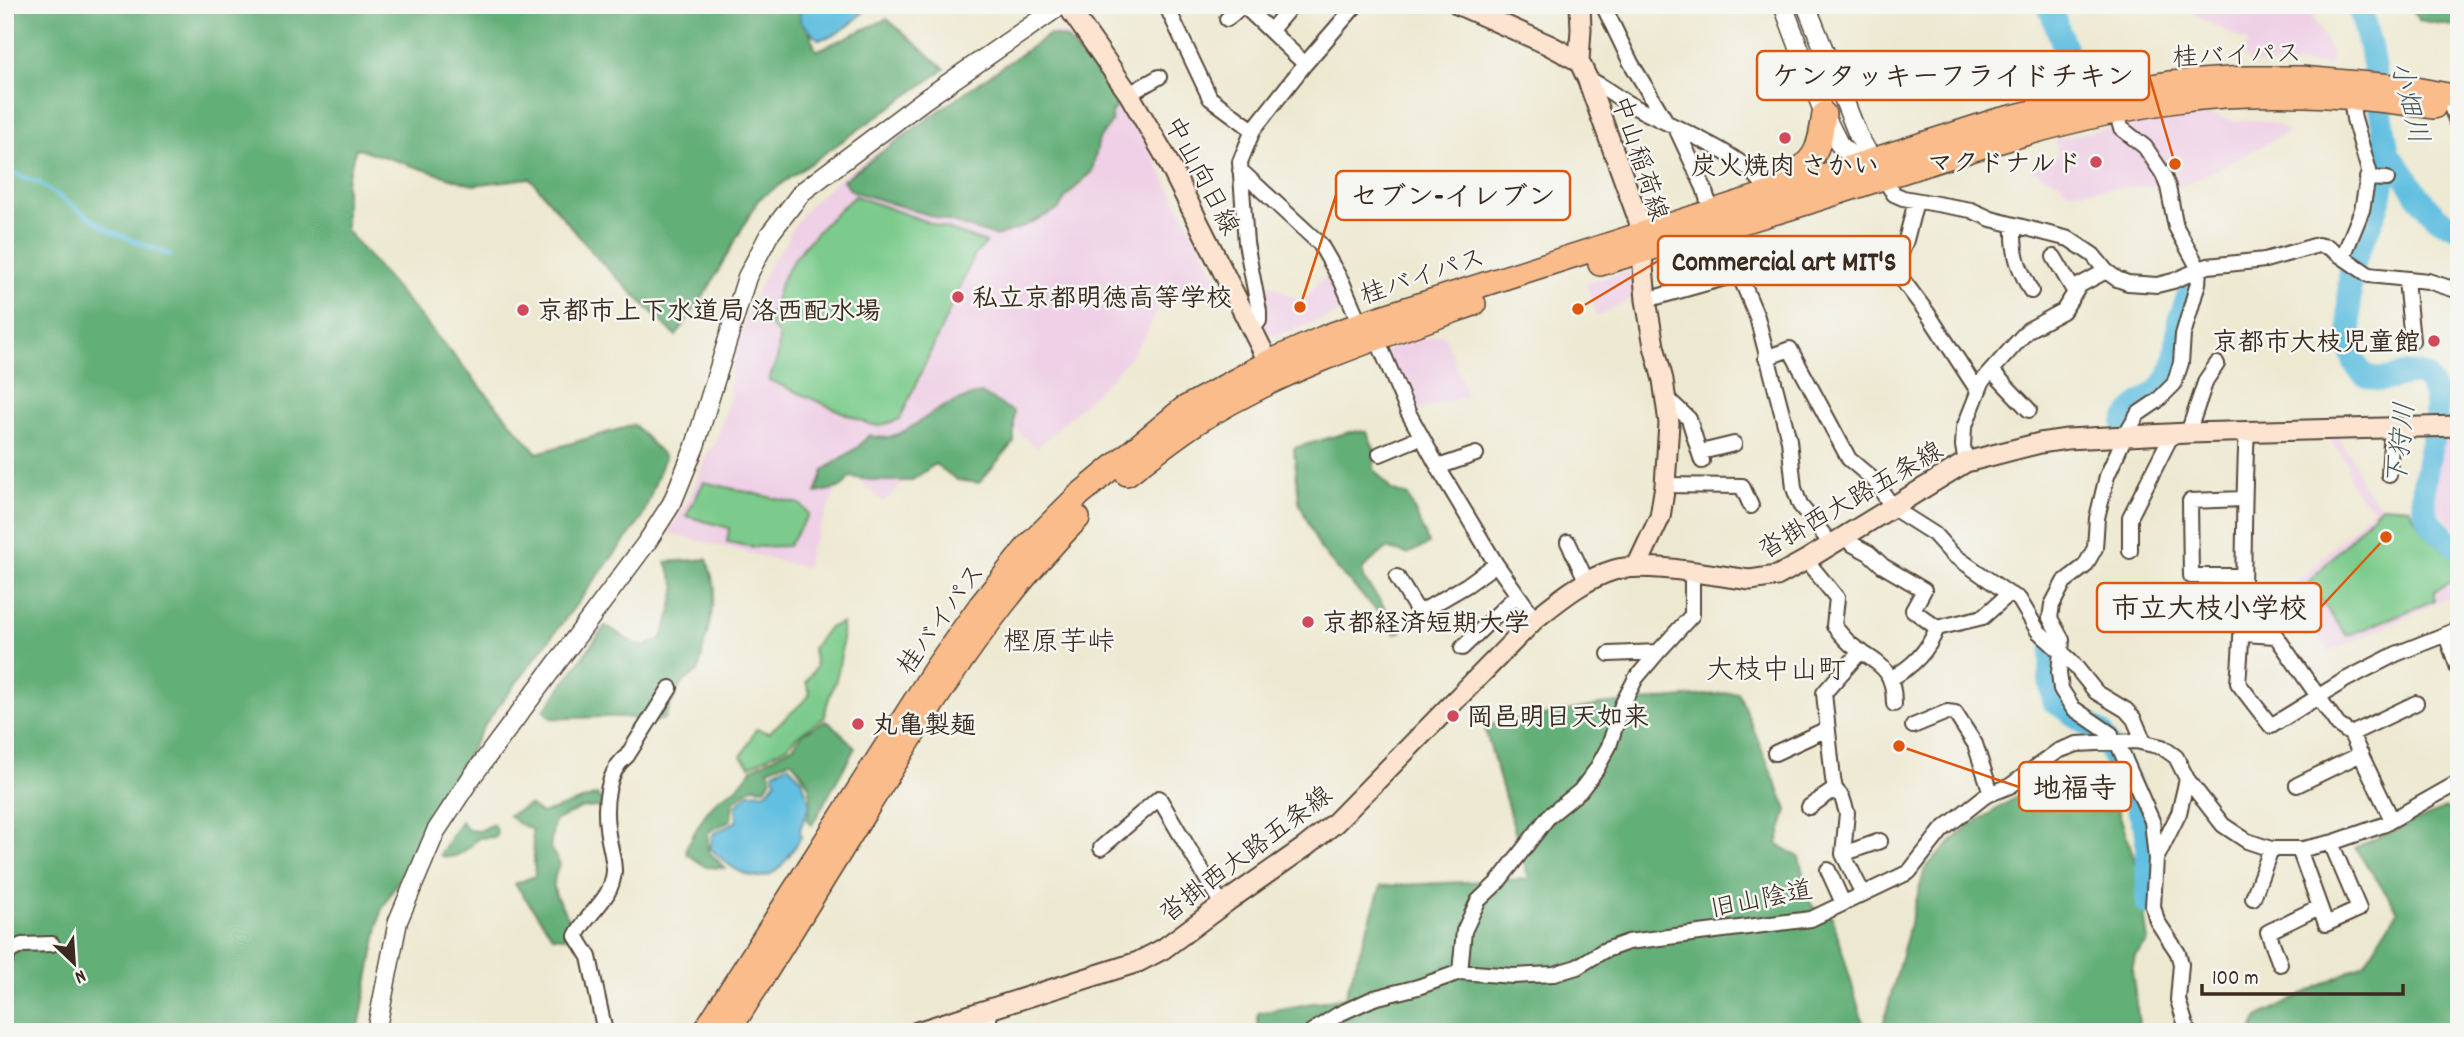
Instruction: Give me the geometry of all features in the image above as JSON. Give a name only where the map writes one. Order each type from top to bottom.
[{"type":"highway","name":"桂バイパス","points":[[1720,215],[1744,201],[1995,121],[2169,83],[2245,78],[2406,95],[2456,109]]},
{"type":"highway","name":"桂バイパス","points":[[704,1032],[936,668],[980,606],[1029,545],[1079,495],[1183,409],[1369,328],[1478,302],[1720,215],[1848,190],[1884,179],[2004,140],[2111,95]]},
{"type":"highway","points":[[1744,201],[1797,172],[1814,156],[1819,148],[1824,114]]},
{"type":"highway","name":"桂バイパス","points":[[735,1026],[949,677],[993,615],[1041,556],[1089,506],[1154,453],[1273,371]]},
{"type":"main road","name":"中山向日線","points":[[1067,5],[1129,94],[1164,154],[1273,371]]},
{"type":"main road","points":[[1459,5],[1549,45],[1583,69]]},
{"type":"main road","points":[[1580,5],[1583,69]]},
{"type":"main road","name":"中山稲荷線","points":[[1583,69],[1639,221],[1646,300],[1667,397],[1669,423],[1660,517],[1637,566]]},
{"type":"main road","name":"沓掛西大路五条線","points":[[917,1032],[1138,962],[1163,949],[1335,823],[1535,619],[1569,592],[1614,570],[1637,566],[1750,580],[1777,576],[1966,462],[2054,441],[2247,430],[2459,426]]},
{"type":"street","points":[[376,1032],[398,921],[436,831],[471,778],[647,542],[672,503],[705,419],[747,277],[769,235],[802,192],[924,100],[1061,5]]},
{"type":"street","points":[[1227,19],[1243,5],[1305,64]]},
{"type":"street","points":[[1271,30],[1292,5]]},
{"type":"street","points":[[1253,328],[1259,321],[1259,311],[1246,243],[1240,162],[1253,131],[1305,64],[1356,5]]},
{"type":"street","points":[[1603,5],[1631,63],[1672,126],[1720,215],[1739,274],[1757,317],[1789,440],[1794,488],[1800,505],[1839,541],[1869,553],[1884,566],[1924,590],[1913,610],[1937,628]]},
{"type":"street","points":[[1783,5],[1824,114],[1841,148],[1865,162],[1884,179],[1894,194],[1916,201],[1971,210],[2014,226],[2069,239],[2093,254],[2116,279],[2128,283],[2157,285],[2208,266],[2265,260],[2318,245],[2328,247],[2369,275],[2428,281],[2459,291]]},
{"type":"street","points":[[1806,5],[1858,135],[1865,162],[1848,190]]},
{"type":"street","points":[[1172,9],[1210,98],[1253,131]]},
{"type":"street","points":[[1583,69],[1624,101],[1721,152],[1759,176],[1765,188]]},
{"type":"street","points":[[1129,94],[1159,77]]},
{"type":"street","points":[[2349,263],[2362,210],[2376,178],[2368,171],[2354,119],[2354,89]]},
{"type":"street","points":[[2111,95],[2121,128],[2145,147],[2162,174],[2168,187],[2176,227],[2199,269],[2198,283],[2183,335],[2182,363],[2174,384],[2157,401],[2138,414],[2124,436],[2107,476],[2097,518],[2095,548],[2085,566],[2063,582],[2052,605],[2050,618],[2060,633],[2061,689],[2073,708],[2111,734],[2152,821],[2155,859],[2154,914],[2178,953],[2181,964],[2178,1000],[2188,1032]]},
{"type":"street","points":[[1240,170],[1320,244],[1369,328],[1408,412],[1438,467],[1496,564],[1535,619]]},
{"type":"street","points":[[1916,201],[1895,270],[1928,314],[1978,391]]},
{"type":"street","points":[[2014,226],[2013,248],[2018,266],[2031,291]]},
{"type":"street","points":[[2054,257],[2074,291]]},
{"type":"street","points":[[1966,462],[1964,428],[1983,380],[2028,330],[2063,311],[2074,291],[2106,271]]},
{"type":"street","points":[[1646,300],[1739,274]]},
{"type":"street","points":[[2406,280],[2412,341]]},
{"type":"street","points":[[1766,358],[1790,349],[1849,459],[1875,481],[1893,508],[1934,534],[1952,554],[2019,599],[2038,631],[2071,661],[2096,692],[2126,710],[2134,719],[2144,743]]},
{"type":"street","points":[[2130,551],[2130,517],[2217,365]]},
{"type":"street","points":[[1992,371],[2029,410]]},
{"type":"street","points":[[1667,397],[1689,419],[1702,457],[1734,444]]},
{"type":"street","points":[[2389,475],[2392,427]]},
{"type":"street","points":[[2247,430],[2243,499],[2243,634],[2238,683],[2271,726],[2396,654],[2452,632],[2459,671]]},
{"type":"street","points":[[1380,454],[1422,437]]},
{"type":"street","points":[[1438,467],[1476,454]]},
{"type":"street","points":[[1665,485],[1742,486],[1752,506]]},
{"type":"street","points":[[2243,499],[2190,501],[2191,576],[2243,576]]},
{"type":"street","points":[[2115,519],[2130,517]]},
{"type":"street","points":[[1568,542],[1587,582]]},
{"type":"street","points":[[1806,560],[1837,598],[1834,626],[1851,645],[1878,662],[1891,678],[1894,704]]},
{"type":"street","points":[[1397,577],[1419,613],[1435,610],[1496,564]]},
{"type":"street","points":[[1460,972],[1464,931],[1478,901],[1498,882],[1549,816],[1580,792],[1609,746],[1622,705],[1632,687],[1658,652],[1692,615],[1692,573]]},
{"type":"street","points":[[1891,678],[1905,671],[1917,660],[1927,648],[1937,628],[1983,617],[2009,594]]},
{"type":"street","points":[[1462,648],[1517,595]]},
{"type":"street","points":[[2243,634],[2276,636],[2338,725],[2351,734],[2392,820]]},
{"type":"street","points":[[1861,651],[1824,693],[1835,789],[1842,797],[1847,813],[1843,853],[1863,894]]},
{"type":"street","points":[[1609,654],[1658,652]]},
{"type":"street","points":[[605,1032],[589,957],[576,936],[581,925],[600,906],[611,886],[614,870],[606,825],[609,783],[619,762],[627,756],[670,688]]},
{"type":"street","points":[[2351,734],[2416,703]]},
{"type":"street","points":[[1913,726],[1947,712],[1955,713],[1975,744],[1991,793]]},
{"type":"street","points":[[1775,753],[1827,729]]},
{"type":"street","name":"旧山陰道","points":[[1311,1032],[1339,1013],[1374,998],[1418,987],[1460,972],[1513,976],[1555,974],[1577,967],[1603,951],[1628,942],[1811,919],[1909,872],[1942,830],[1985,796],[2010,786],[2058,751],[2077,744],[2144,743],[2162,747],[2176,757],[2188,779],[2223,825],[2248,841],[2271,849],[2299,849],[2331,843],[2392,820],[2459,782]]},
{"type":"street","points":[[2297,785],[2361,754]]},
{"type":"street","points":[[2155,859],[2179,813],[2188,779]]},
{"type":"street","points":[[1809,807],[1835,789]]},
{"type":"street","points":[[1101,848],[1159,798],[1222,905]]},
{"type":"street","points":[[1843,853],[1880,841]]},
{"type":"street","points":[[2299,849],[2326,924],[2359,909],[2331,843]]},
{"type":"street","points":[[2253,898],[2271,849]]},
{"type":"street","points":[[1828,870],[1843,903]]},
{"type":"street","points":[[2280,964],[2268,932],[2319,906]]},
{"type":"street","points":[[5,962],[9,952],[22,945],[51,944]]},
{"type":"street","points":[[988,1032],[989,1009]]},
{"type":"shaded area","points":[[2184,5],[2306,5],[2331,50],[2330,64],[2248,64],[2245,48],[2250,43],[2205,21]]},
{"type":"shaded area","name":"私立京都明徳高等学校","points":[[1050,32],[1068,35],[1125,104],[1225,292],[1221,301],[1166,285],[1147,332],[1109,380],[1037,448],[1016,430],[966,483],[932,454],[884,502],[846,469],[810,549],[807,568],[668,533],[689,499],[708,452],[715,445],[730,397],[730,375],[746,320],[756,292],[773,260],[789,239],[790,231],[810,205],[840,178]]},
{"type":"shaded area","points":[[2175,115],[2217,115],[2236,121],[2260,120],[2273,123],[2289,132],[2173,189],[2124,125]]},
{"type":"shaded area","name":"マクドナルド","points":[[2111,127],[2143,154],[2160,183],[2154,186],[2068,191],[2057,181],[2031,170],[2058,155],[2056,140]]},
{"type":"shaded area","points":[[1637,267],[1639,295],[1597,317],[1586,284]]},
{"type":"shaded area","points":[[1334,276],[1341,313],[1276,336],[1265,333],[1257,282],[1261,280],[1303,303],[1322,278],[1330,281]]},
{"type":"shaded area","points":[[1444,334],[1467,396],[1412,412],[1386,351]]},
{"type":"shaded area","points":[[2337,434],[2356,465],[2360,482],[2379,504],[2413,507],[2422,528],[2438,546],[2459,558],[2459,593],[2330,652],[2293,601],[2273,604],[2373,509],[2351,486],[2347,463],[2326,435]]},
{"type":"shaded area","points":[[2459,434],[2459,530],[2433,507],[2427,482],[2444,435]]},
{"type":"green space","points":[[5,5],[800,5],[816,51],[887,19],[945,69],[758,200],[708,289],[676,336],[599,260],[530,178],[473,185],[356,148],[346,182],[346,230],[537,453],[634,425],[665,457],[642,518],[485,724],[381,911],[358,1032],[5,1032]]},
{"type":"green space","points":[[2409,5],[2459,5],[2459,27],[2419,20]]},
{"type":"green space","points":[[1049,35],[1066,38],[1121,103],[1111,112],[1112,122],[1099,139],[1092,171],[1066,197],[1059,209],[1020,228],[996,236],[851,191],[843,180]]},
{"type":"green space","points":[[855,196],[986,243],[974,256],[900,419],[879,426],[769,380],[778,356],[779,335],[769,324],[784,276],[797,255],[816,233]]},
{"type":"green space","points":[[981,393],[1014,412],[1014,442],[979,483],[957,480],[935,464],[911,481],[878,481],[850,477],[842,487],[816,493],[824,470],[858,447],[869,435],[895,435],[945,406]]},
{"type":"green space","points":[[1353,431],[1367,432],[1375,451],[1374,469],[1391,490],[1408,496],[1429,544],[1407,554],[1387,548],[1363,568],[1363,578],[1402,631],[1395,634],[1388,622],[1319,547],[1299,502],[1294,448]]},
{"type":"green space","points":[[704,482],[800,504],[809,514],[788,546],[752,547],[727,542],[729,528],[686,516]]},
{"type":"green space","points":[[2381,506],[2409,508],[2430,538],[2459,560],[2456,577],[2434,591],[2434,600],[2347,636],[2308,583]]},
{"type":"green space","points":[[707,559],[715,588],[698,672],[681,686],[665,718],[649,722],[623,717],[551,718],[544,711],[605,626],[644,647],[661,639],[669,620],[676,587],[666,562]]},
{"type":"green space","points":[[842,623],[839,665],[825,717],[798,735],[788,746],[750,766],[741,756],[756,729],[769,733],[810,694],[806,682],[816,667],[813,648],[828,628]]},
{"type":"green space","points":[[1738,692],[1787,810],[1777,844],[1799,857],[1811,905],[1832,916],[1865,1030],[1883,1025],[1925,868],[1966,828],[2064,768],[2115,801],[2138,870],[2148,941],[2135,956],[2132,970],[2140,1032],[1258,1032],[1258,1013],[1345,997],[1381,886],[1529,879],[1484,726],[1600,705]]},
{"type":"green space","points":[[825,721],[832,724],[855,748],[812,825],[807,821],[811,802],[810,788],[791,760],[768,769],[771,779],[765,788],[752,787],[733,802],[731,820],[708,832],[708,851],[725,868],[706,867],[687,854],[686,848],[704,816],[717,800],[737,788],[753,768],[794,746],[802,734]]},
{"type":"green space","points":[[597,795],[604,803],[600,807],[581,808],[554,821],[550,848],[560,864],[554,887],[569,919],[571,938],[553,936],[515,884],[535,876],[532,829],[517,823],[509,815],[529,805],[541,814]]},
{"type":"green space","points":[[2445,808],[2459,814],[2459,1032],[2251,1032],[2258,1017],[2365,963],[2398,911],[2355,848]]},
{"type":"green space","points":[[461,821],[468,830],[480,831],[493,824],[497,831],[496,837],[478,838],[456,856],[440,855]]},
{"type":"water","points":[[800,5],[870,5],[840,31],[818,39],[800,21]]},
{"type":"water","points":[[788,765],[802,779],[810,805],[800,829],[801,837],[778,869],[769,875],[751,876],[732,867],[710,848],[713,834],[737,821],[736,805],[749,793],[766,792],[776,781],[773,772]]},
{"type":"waterway","points":[[2049,5],[2069,60],[2078,73]]},
{"type":"waterway","name":"小畑川","points":[[2359,5],[2370,46],[2388,155],[2431,211],[2440,219],[2459,228]]},
{"type":"waterway","name":"下狩川","points":[[2388,155],[2377,206],[2351,271],[2349,301],[2354,362],[2364,374],[2372,378],[2387,379],[2417,374],[2425,376],[2432,387],[2435,395],[2435,426],[2425,476],[2424,506],[2434,526],[2459,548]]},
{"type":"waterway","points":[[5,170],[39,183],[112,232],[170,255]]},
{"type":"waterway","points":[[2124,424],[2134,409],[2160,390],[2169,376],[2175,363],[2179,321],[2192,287]]},
{"type":"waterway","points":[[2048,624],[2054,637],[2050,680],[2054,701],[2101,733],[2133,793],[2147,832],[2148,904]]},
{"type":"place","name":"炭火焼肉 さかい","points":[[1785,138]]},
{"type":"place","name":"マクドナルド","points":[[2096,162]]},
{"type":"place","name":"ケンタッキーフライドチキン","points":[[2175,164]]},
{"type":"place","name":"私立京都明徳高等学校","points":[[958,297]]},
{"type":"place","name":"セブン-イレブン","points":[[1300,307]]},
{"type":"place","name":"Commercial art MIT'S","points":[[1578,309]]},
{"type":"place","name":"京都市上下水道局 洛西配水場","points":[[523,310]]},
{"type":"place","name":"京都市大枝児童館","points":[[2434,341]]},
{"type":"place","name":"市立大枝小学校","points":[[2386,537]]},
{"type":"place","name":"京都経済短期大学","points":[[1308,622]]},
{"type":"place","name":"岡邑明日天如来","points":[[1453,716]]},
{"type":"place","name":"丸亀製麺","points":[[858,724]]},
{"type":"place","name":"地福寺","points":[[1899,746]]},
{"type":"district","name":"樫原芋峠","points":[[1059,640]]},
{"type":"district","name":"大枝中山町","points":[[1776,668]]}]
